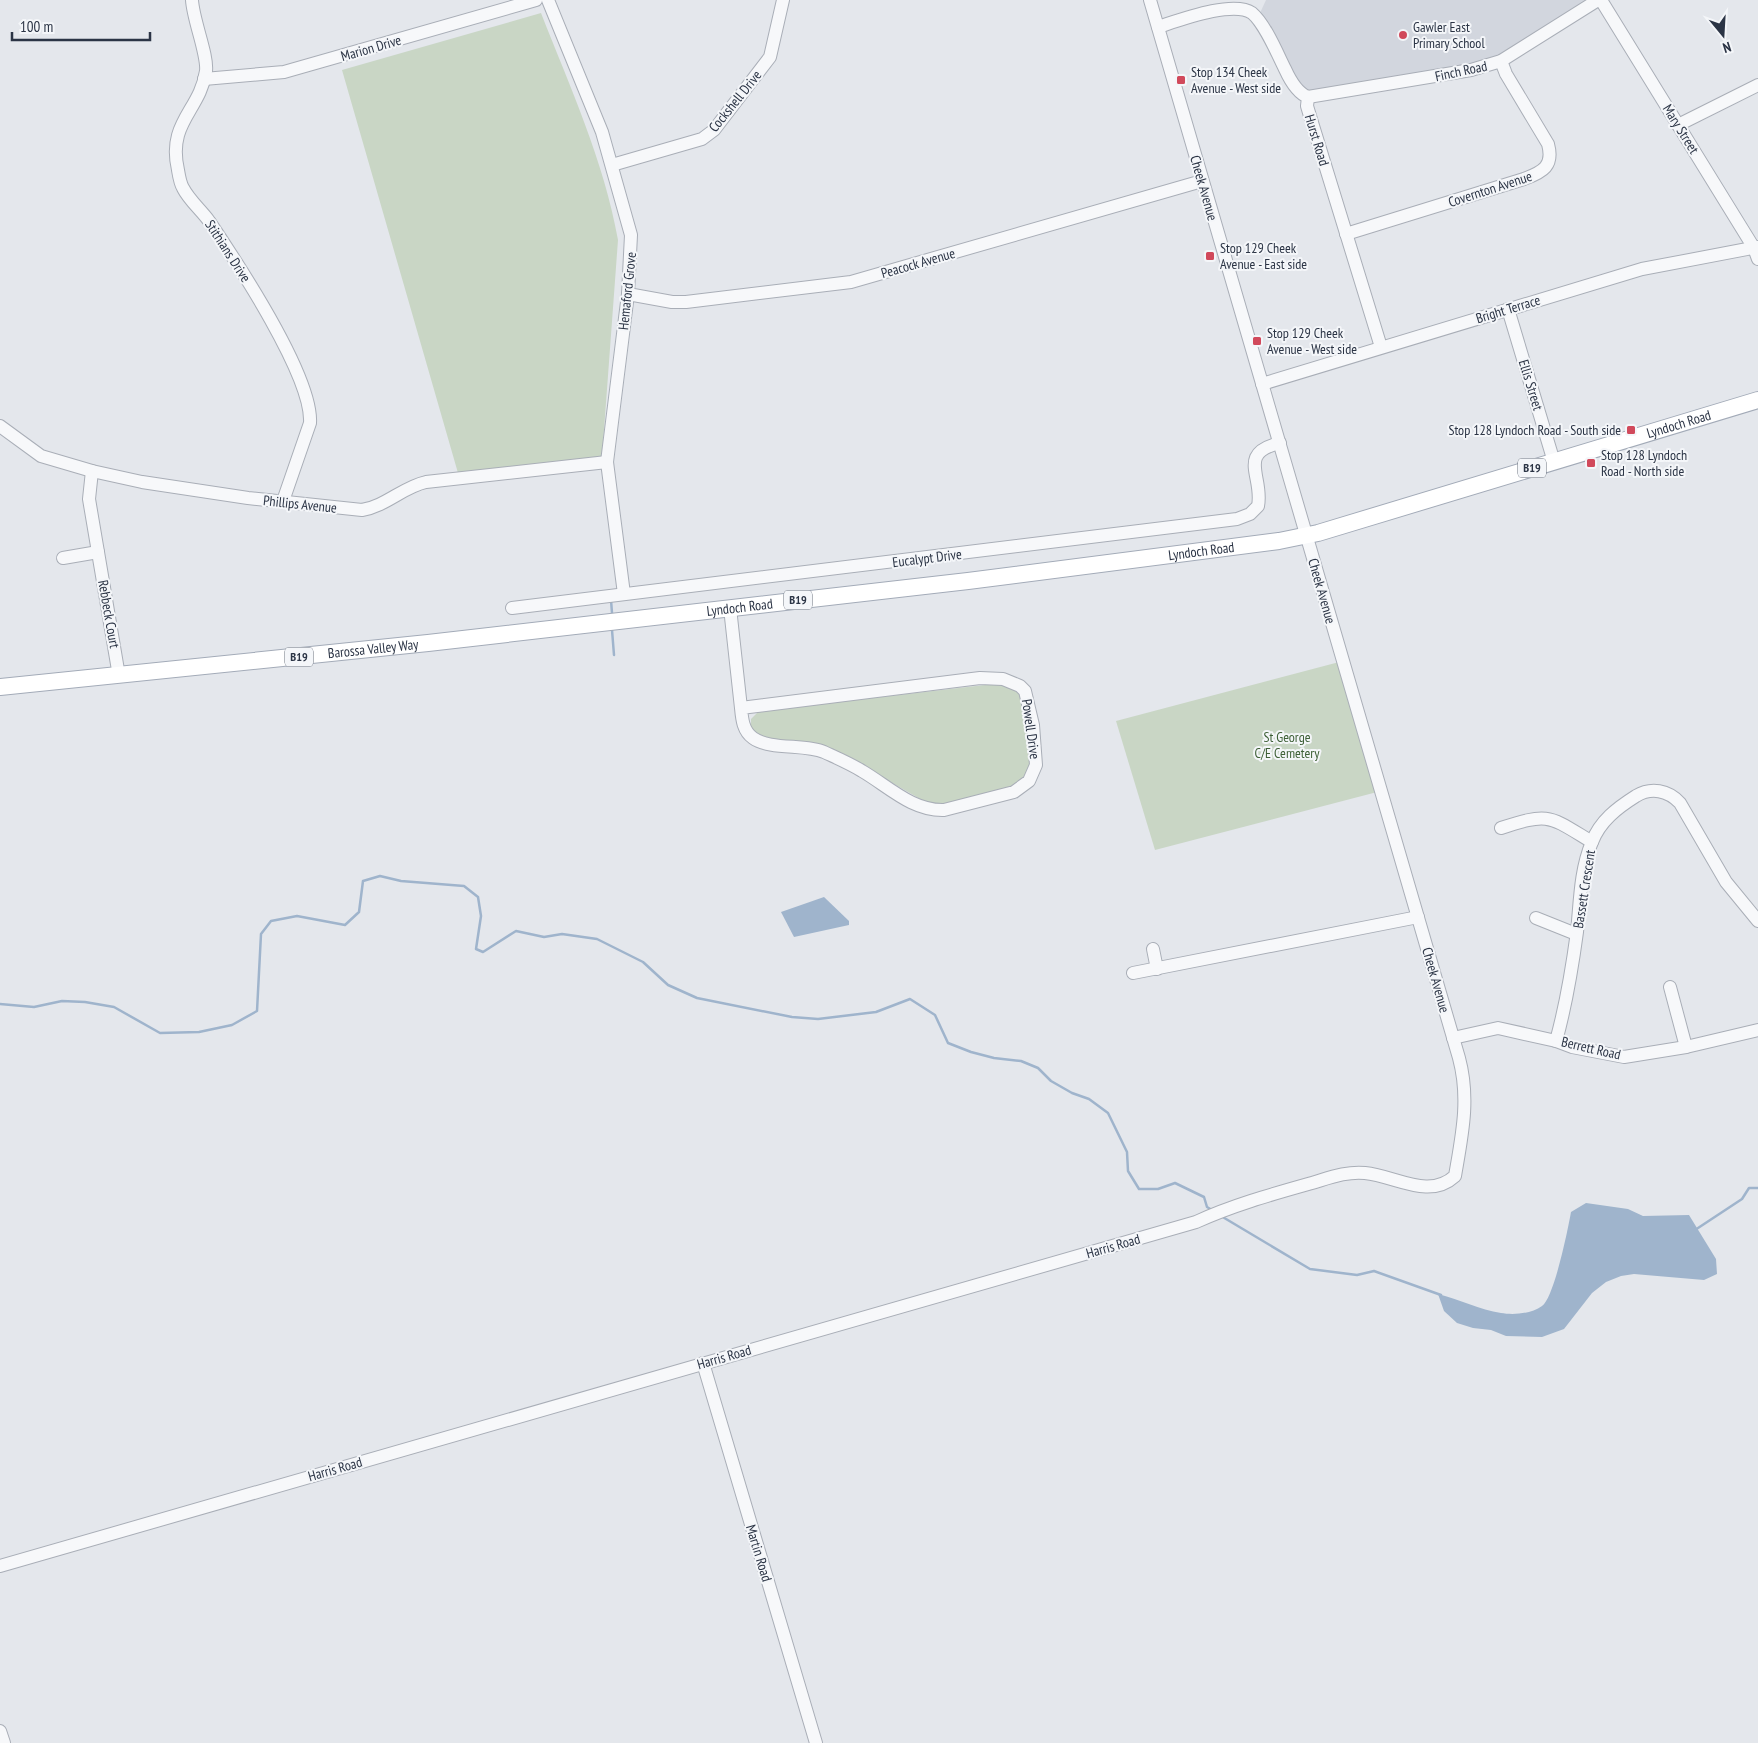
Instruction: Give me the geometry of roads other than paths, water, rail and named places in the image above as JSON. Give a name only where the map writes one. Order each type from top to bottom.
[{"type":"main road","name":"Lyndoch Road","points":[[627,620],[978,580],[1306,537],[1757,402]]},
{"type":"main road","name":"Barossa Valley Way","points":[[0,687],[120,676],[627,620]]},
{"type":"street","name":"Stithians Drive","points":[[192,0],[194,18],[206,68],[204,79],[174,146],[183,189],[201,210],[231,254],[282,339],[303,391],[310,416],[283,501]]},
{"type":"street","name":"Marion Drive","points":[[204,79],[284,72],[536,0]]},
{"type":"street","name":"Hemaford Grove","points":[[548,0],[602,132],[631,235],[628,294],[607,462],[624,594]]},
{"type":"street","name":"Cockshell Drive","points":[[612,165],[702,139],[714,130],[770,57],[783,0]]},
{"type":"street","name":"Cheek Avenue","points":[[1150,0],[1465,1081],[1466,1105],[1459,1149],[1451,1179]]},
{"type":"street","name":"Finch Road","points":[[1308,97],[1471,70],[1501,61],[1600,0]]},
{"type":"street","name":"Mary Street","points":[[1600,0],[1757,251]]},
{"type":"street","name":"Hurst Road","points":[[1158,27],[1226,6],[1242,6],[1258,18],[1300,94],[1308,97],[1307,106],[1381,347]]},
{"type":"street","name":"Covernton Avenue","points":[[1346,234],[1524,179],[1546,167],[1551,155],[1548,144],[1506,74],[1501,61]]},
{"type":"street","points":[[1678,125],[1758,85]]},
{"type":"street","name":"Peacock Avenue","points":[[628,294],[672,302],[686,302],[851,282],[1202,181]]},
{"type":"street","name":"Bright Terrace","points":[[1262,384],[1642,268],[1757,251]]},
{"type":"street","name":"Ellis Street","points":[[1508,309],[1554,462]]},
{"type":"street","name":"Phillips Avenue","points":[[0,426],[40,456],[92,471],[142,482],[238,497],[362,510],[373,508],[406,488],[426,482],[607,462]]},
{"type":"street","name":"Eucalypt Drive","points":[[512,608],[1237,519],[1250,514],[1258,506],[1259,489],[1254,471],[1257,455],[1265,447],[1280,444]]},
{"type":"street","name":"Rebbeck Court","points":[[92,471],[89,499],[120,676]]},
{"type":"street","points":[[63,558],[98,552]]},
{"type":"street","name":"Powell Drive","points":[[730,608],[740,708],[745,727],[753,738],[760,742],[822,751],[861,770],[916,805],[933,810],[944,810],[1014,792],[1030,781],[1036,765],[1028,698],[1020,686],[1003,679],[980,678],[740,708]]},
{"type":"street","name":"Bassett Crescent","points":[[1556,1041],[1567,995],[1583,877],[1592,842],[1607,818],[1642,792],[1658,791],[1668,793],[1680,803],[1726,882],[1758,921]]},
{"type":"street","points":[[1501,828],[1534,817],[1552,818],[1592,842]]},
{"type":"street","points":[[1133,973],[1418,917]]},
{"type":"street","points":[[1536,918],[1576,934]]},
{"type":"street","points":[[1152,949],[1157,969]]},
{"type":"street","points":[[1670,987],[1686,1047]]},
{"type":"street","name":"Berrett Road","points":[[1453,1038],[1498,1028],[1556,1041],[1572,1047],[1624,1057],[1686,1047],[1758,1030]]},
{"type":"street","name":"Harris Road","points":[[0,1566],[1196,1222],[1272,1194],[1343,1174],[1365,1173],[1427,1188],[1451,1179]]},
{"type":"street","name":"Martin Road","points":[[703,1363],[816,1743]]},
{"type":"street","points":[[0,1731],[4,1743]]},
{"type":"water","points":[[824,897],[849,921],[849,925],[794,937],[781,912]]},
{"type":"water","points":[[1586,1203],[1628,1209],[1643,1216],[1689,1215],[1716,1259],[1717,1274],[1704,1280],[1634,1274],[1621,1276],[1606,1282],[1592,1293],[1564,1329],[1542,1337],[1506,1336],[1491,1330],[1473,1328],[1457,1323],[1444,1311],[1438,1294],[1493,1312],[1506,1314],[1527,1312],[1542,1306],[1547,1300],[1556,1277],[1571,1212]]},
{"type":"waterway","points":[[611,600],[612,613]]},
{"type":"waterway","points":[[612,630],[614,655]]},
{"type":"waterway","points":[[0,1004],[34,1007],[62,1001],[85,1002],[114,1007],[160,1033],[199,1032],[232,1025],[257,1011],[261,934],[271,921],[297,916],[345,925],[359,912],[363,881],[380,876],[401,881],[464,886],[478,897],[481,916],[476,949],[483,952],[516,931],[544,937],[562,934],[597,939],[643,962],[668,985],[697,998],[792,1017],[818,1019],[876,1012],[910,999],[935,1015],[948,1043],[971,1052],[994,1058],[1021,1061],[1038,1068],[1051,1081],[1072,1093],[1089,1099],[1108,1113],[1127,1152],[1128,1171],[1139,1189],[1158,1189],[1175,1183],[1204,1197],[1207,1207],[1212,1210]]},
{"type":"waterway","points":[[1695,1230],[1742,1199],[1749,1188],[1758,1188]]},
{"type":"waterway","points":[[1221,1216],[1310,1269],[1357,1275],[1374,1271],[1441,1295]]},
{"type":"place","name":"Gawler East Primary School","points":[[1403,35]]},
{"type":"place","name":"Stop 134 Cheek Avenue - West side","points":[[1181,80]]},
{"type":"place","name":"Stop 129 Cheek Avenue - East side","points":[[1210,256]]},
{"type":"place","name":"Stop 129 Cheek Avenue - West side","points":[[1257,341]]},
{"type":"place","name":"Stop 128 Lyndoch Road - South side","points":[[1631,430]]},
{"type":"place","name":"Stop 128 Lyndoch Road - North side","points":[[1591,463]]},
{"type":"park label","name":"St George C/E Cemetery","points":[[1287,746]]}]
